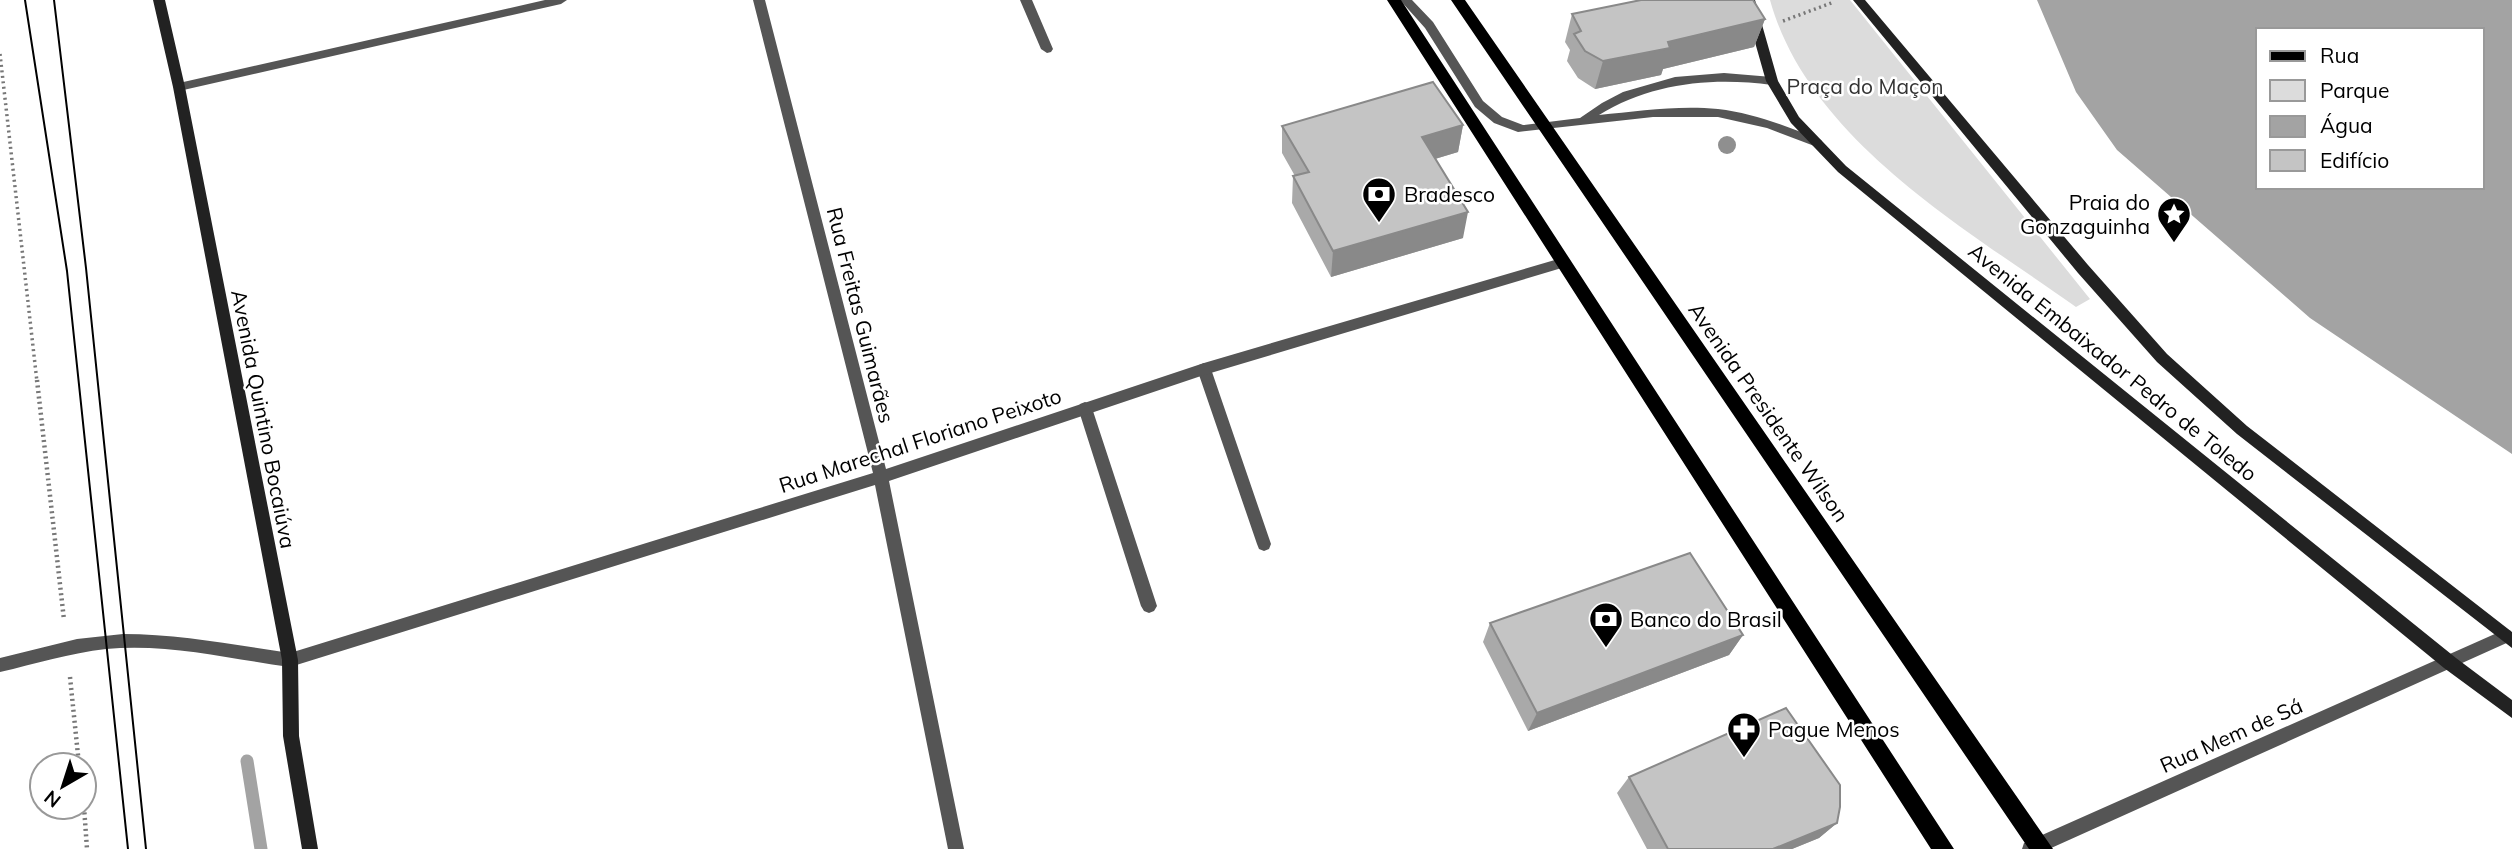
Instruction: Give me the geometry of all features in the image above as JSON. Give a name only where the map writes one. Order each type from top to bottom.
[{"type":"main road","name":"Avenida Quintino Bocaiúva","points":[[159,0],[290,660],[291,736],[310,849]]},
{"type":"main road","points":[[1394,0],[1943,849]]},
{"type":"main road","name":"Avenida Presidente Wilson","points":[[1458,0],[2037,848]]},
{"type":"main road","name":"Avenida Embaixador Pedro de Toledo","points":[[1749,0],[1772,81],[1795,120],[1842,169],[2450,663],[2512,710]]},
{"type":"main road","name":"Avenida Embaixador Pedro de Toledo","points":[[1859,0],[2083,269],[2162,358],[2242,430],[2509,638]]},
{"type":"street","points":[[178,87],[561,0]]},
{"type":"street","name":"Rua Freitas Guimarães","points":[[760,0],[880,477],[956,849]]},
{"type":"street","points":[[1027,0],[1047,49]]},
{"type":"street","points":[[1406,0],[1429,25],[1479,104],[1498,120],[1521,129],[1545,128],[1584,119],[1653,113],[1718,113],[1769,124],[1817,144]]},
{"type":"street","points":[[1584,119],[1625,96],[1667,84],[1726,76],[1772,81]]},
{"type":"street","name":"Rua Marechal Floriano Peixoto","points":[[290,660],[880,477],[1204,369],[1565,262]]},
{"type":"street","points":[[1204,369],[1264,544]]},
{"type":"street","points":[[1085,408],[1149,607]]},
{"type":"street","name":"Rua Mem de Sá","points":[[2037,848],[2509,638]]},
{"type":"street","points":[[0,665],[67,649],[123,641],[172,643],[290,660]]},
{"type":"path","points":[[1756,31],[1838,0]]},
{"type":"path","points":[[0,54],[78,751]]},
{"type":"path","points":[[85,821],[88,849]]},
{"type":"green space","name":"Praça do Maçon","points":[[1770,0],[1850,0],[2090,299],[2076,307],[1941,212],[1855,138],[1819,96],[1790,50]]},
{"type":"water","points":[[2037,0],[2512,0],[2512,454],[2310,318],[2117,150],[2076,92]]},
{"type":"building","points":[[1641,0],[1753,0],[1765,19],[1668,42],[1670,48],[1603,61],[1585,51],[1574,34],[1581,31],[1572,14]]},
{"type":"building","points":[[1433,82],[1463,125],[1422,137],[1468,212],[1333,251],[1293,176],[1309,172],[1282,126]]},
{"type":"building","name":"Banco do Brasil","points":[[1690,553],[1743,635],[1537,713],[1490,623]]},
{"type":"building","name":"Pague Menos","points":[[1786,708],[1840,785],[1837,823],[1773,849],[1668,849],[1629,777]]},
{"type":"waterway","points":[[247,761],[261,849]]},
{"type":"tram line","points":[[25,0],[67,271],[128,849]]},
{"type":"tram line","points":[[54,0],[86,268],[146,849]]},
{"type":"place","name":"Bradesco","points":[[1379,224]]},
{"type":"place","name":"Praia do Gonzaguinha","points":[[2174,244]]},
{"type":"place","name":"Banco do Brasil","points":[[1606,649]]},
{"type":"place","name":"Pague Menos","points":[[1744,759]]}]
